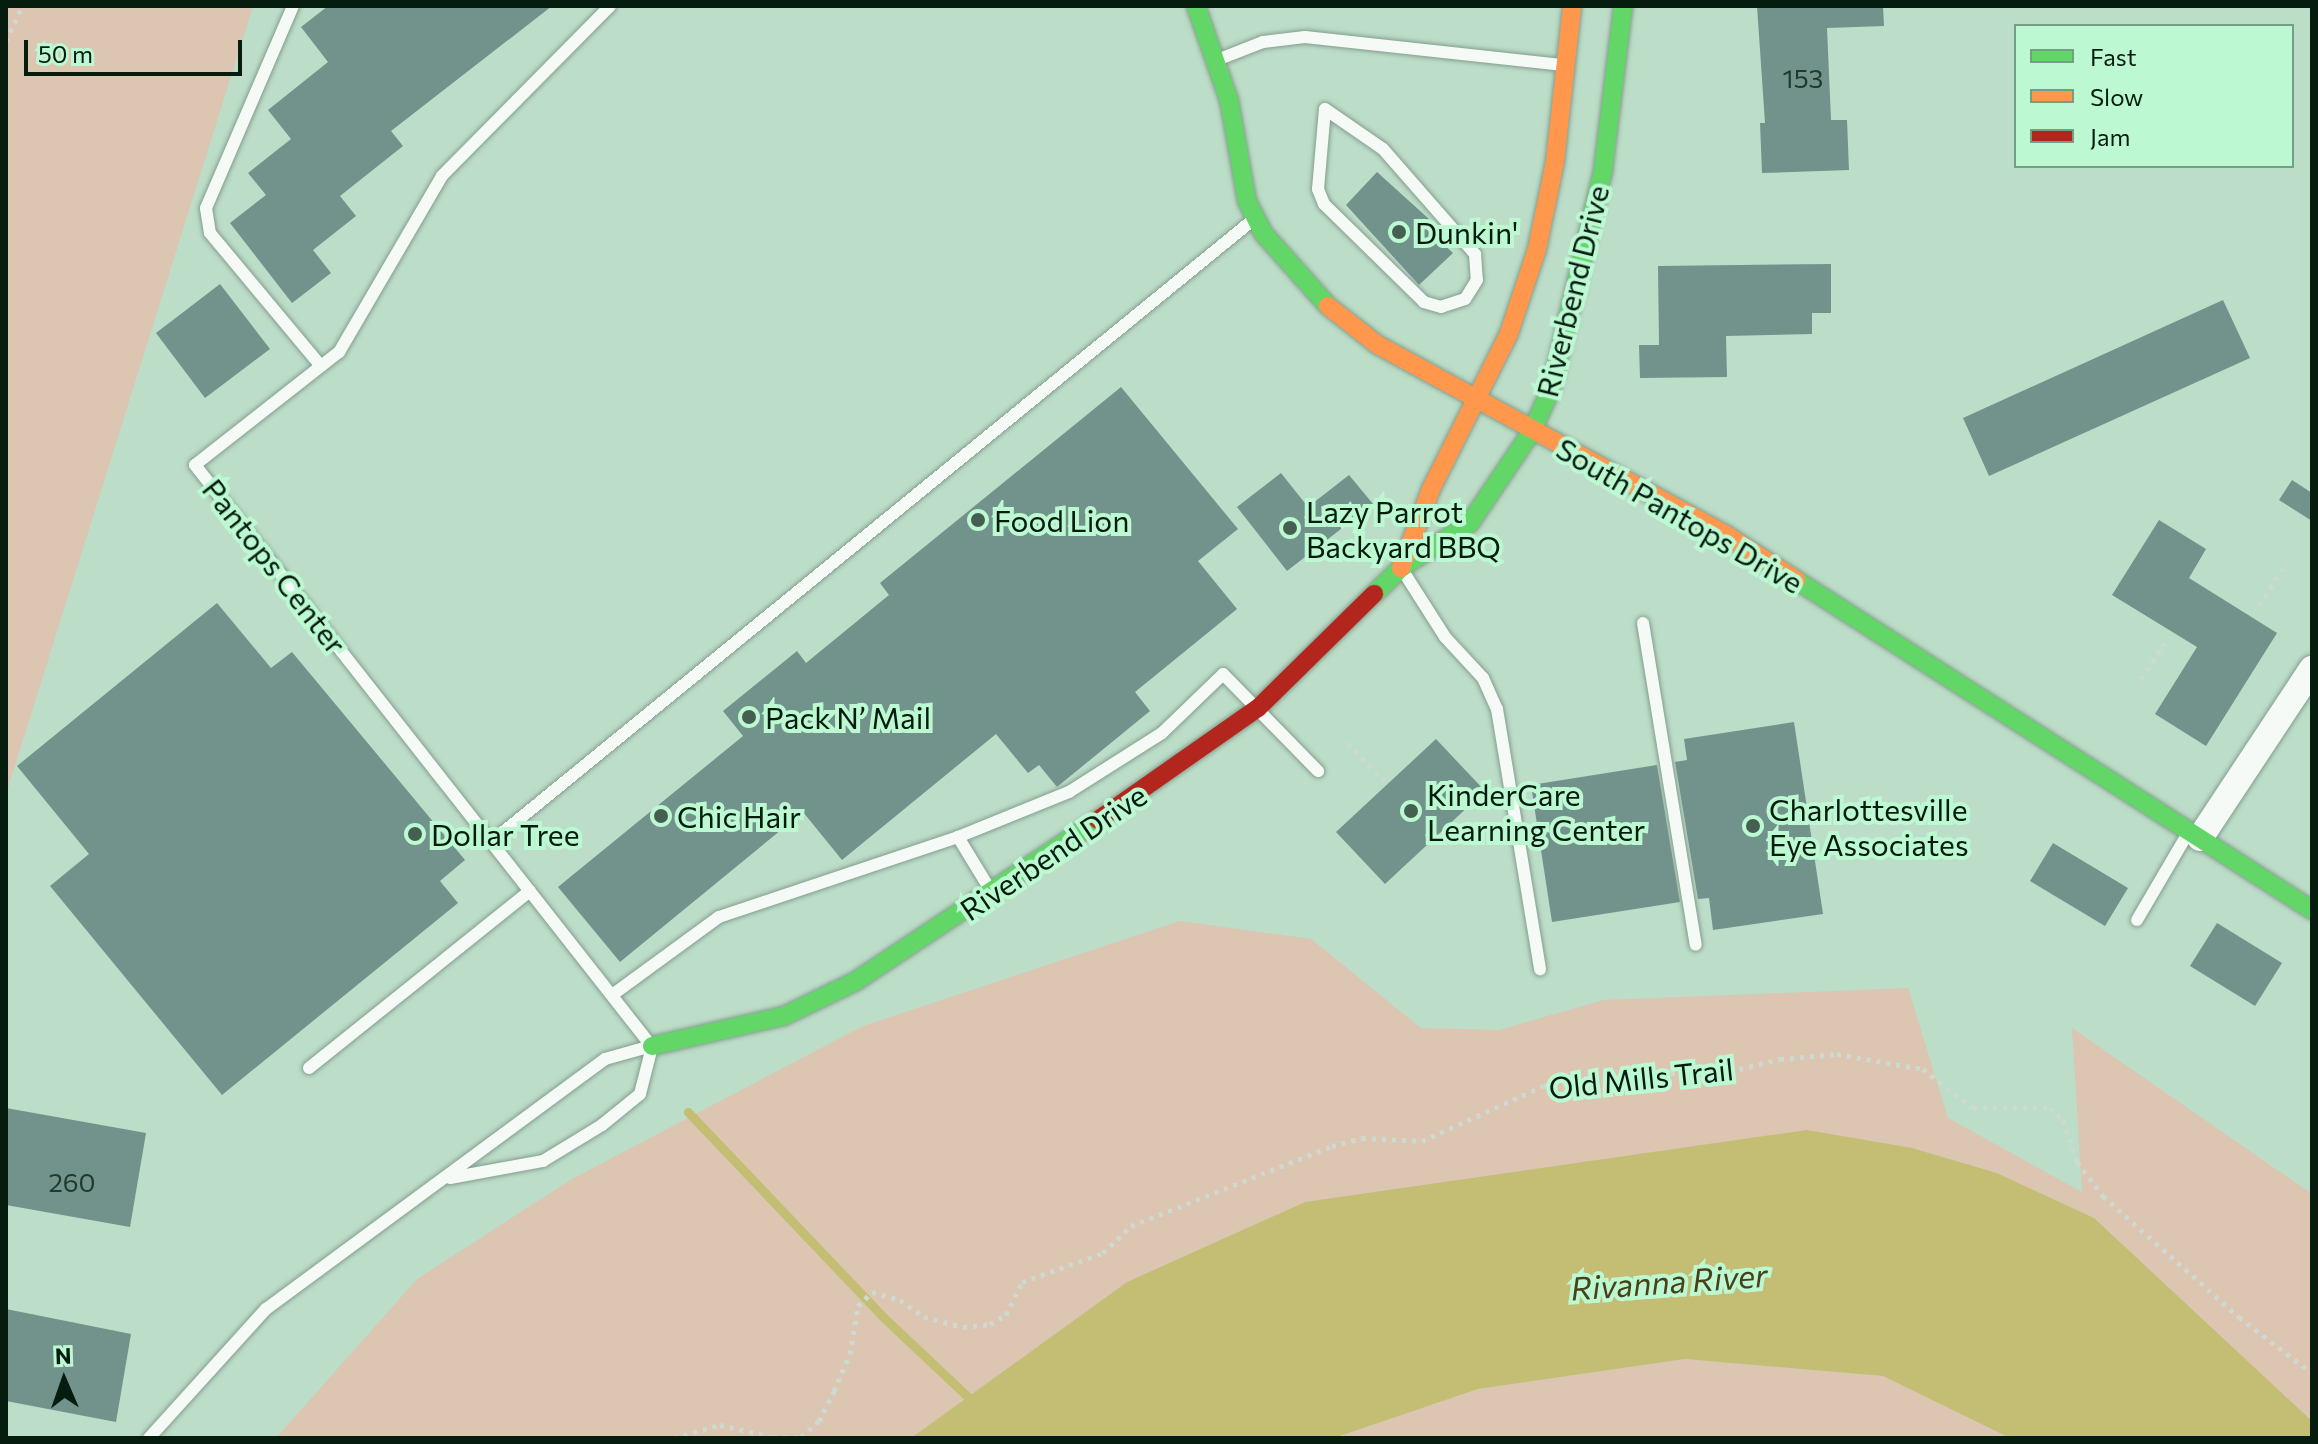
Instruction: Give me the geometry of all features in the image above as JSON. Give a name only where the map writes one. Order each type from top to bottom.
[{"type":"street","name":"South Pantops Drive","points":[[1196,6],[1217,60],[1247,201],[1255,218],[1293,271],[1333,311],[1378,345],[1725,534],[2312,910]]},
{"type":"street","name":"Riverbend Drive","points":[[1401,568],[1431,489],[1509,333],[1537,249],[1568,66],[1572,6]]},
{"type":"street","name":"Riverbend Drive","points":[[652,1046],[784,1016],[856,981],[992,894],[1258,708],[1401,568],[1470,523],[1532,431],[1551,389],[1586,257],[1618,76],[1623,6]]},
{"type":"street","points":[[2194,835],[2312,669]]},
{"type":"lane","points":[[293,6],[206,208],[210,233],[321,366]]},
{"type":"lane","name":"Pantops Center","points":[[610,6],[442,176],[339,352],[195,465],[652,1046]]},
{"type":"lane","points":[[1217,60],[1263,42],[1305,37],[1568,66]]},
{"type":"lane","points":[[1325,109],[1383,149],[1475,254],[1479,266],[1471,293],[1441,307],[1430,305],[1399,283],[1324,204],[1318,189],[1325,109]]},
{"type":"lane","points":[[491,842],[1255,218]]},
{"type":"lane","points":[[1401,568],[1445,637],[1483,678],[1497,709],[1540,969]]},
{"type":"lane","points":[[1643,623],[1696,945]]},
{"type":"lane","points":[[612,995],[719,917],[958,837],[1069,792],[1162,733],[1223,674],[1318,771]]},
{"type":"lane","points":[[2137,920],[2194,835]]},
{"type":"lane","points":[[958,837],[992,894]]},
{"type":"lane","points":[[309,1068],[530,891]]},
{"type":"lane","points":[[149,1438],[266,1309],[447,1178],[511,1123],[605,1059],[652,1046],[640,1094],[602,1125],[543,1161],[447,1178]]},
{"type":"path","points":[[6,41],[22,6]]},
{"type":"path","points":[[2259,605],[2285,565]]},
{"type":"path","points":[[2141,679],[2165,643]]},
{"type":"path","points":[[1348,743],[1384,781]]},
{"type":"path","name":"Old Mills Trail","points":[[674,1438],[720,1425],[773,1437],[801,1437],[819,1421],[850,1354],[858,1306],[872,1292],[900,1300],[924,1317],[963,1327],[990,1324],[1006,1315],[1022,1282],[1103,1253],[1131,1226],[1332,1146],[1362,1138],[1422,1141],[1543,1086],[1661,1073],[1720,1074],[1780,1059],[1837,1054],[1923,1069],[1973,1108],[2050,1108],[2063,1120],[2077,1162],[2103,1196],[2239,1317],[2312,1373]]},
{"type":"shaded area","points":[[6,6],[253,6],[6,794]]},
{"type":"shaded area","points":[[1180,921],[1311,939],[1421,1028],[1499,1030],[1604,1000],[1908,988],[1948,1118],[2082,1192],[2072,1028],[2312,1194],[2312,1421],[2094,1218],[1997,1173],[1912,1148],[1524,1174],[1305,1202],[1127,1282],[911,1438],[276,1438],[417,1279],[572,1179],[863,1026]]},
{"type":"shaded area","points":[[1685,1359],[1883,1376],[2010,1438],[1334,1438],[1478,1389]]},
{"type":"water","name":"Rivanna River","points":[[1807,1130],[1912,1148],[1997,1173],[2094,1218],[2312,1421],[2312,1438],[2010,1438],[1883,1376],[1685,1359],[1478,1389],[1334,1438],[911,1438],[1127,1282],[1305,1202]]},
{"type":"building","points":[[328,6],[552,6],[391,131],[403,146],[340,196],[356,216],[313,250],[331,273],[292,303],[230,223],[266,195],[248,173],[291,139],[268,110],[328,62],[301,27]]},
{"type":"building","points":[[1757,6],[1883,6],[1884,26],[1827,28],[1831,120],[1847,120],[1849,170],[1762,173],[1760,123],[1765,123]]},
{"type":"building","name":"Dunkin'","points":[[1377,172],[1429,219],[1422,225],[1453,253],[1419,285],[1346,205]]},
{"type":"building","points":[[1831,264],[1831,313],[1812,313],[1812,334],[1726,336],[1727,377],[1640,378],[1639,345],[1659,345],[1658,266]]},
{"type":"building","points":[[220,284],[270,349],[205,398],[156,333]]},
{"type":"building","points":[[2223,300],[2250,358],[1989,476],[1963,418]]},
{"type":"building","points":[[1121,387],[1238,529],[1198,561],[1237,609],[1135,692],[1150,711],[1057,787],[1039,765],[1028,773],[996,734],[842,860],[803,812],[620,962],[558,887],[743,736],[723,711],[797,651],[806,663],[889,595],[880,583]]},
{"type":"building","points":[[1281,473],[1308,507],[1349,475],[1373,504],[1287,571],[1237,507]]},
{"type":"building","points":[[2292,480],[2312,493],[2312,521],[2279,500]]},
{"type":"building","points":[[2159,520],[2206,549],[2189,578],[2277,633],[2206,746],[2155,714],[2197,647],[2112,595]]},
{"type":"building","points":[[217,603],[271,668],[292,652],[465,860],[440,881],[458,903],[222,1095],[50,886],[89,854],[17,766]]},
{"type":"building","name":"Charlottesville Eye Associates","points":[[1794,722],[1823,914],[1713,930],[1709,898],[1698,899],[1675,762],[1687,760],[1684,739]]},
{"type":"building","name":"KinderCare Learning Center","points":[[1436,739],[1485,791],[1385,884],[1336,832]]},
{"type":"building","points":[[1657,765],[1680,902],[1552,922],[1531,785]]},
{"type":"building","points":[[2053,843],[2128,888],[2105,926],[2030,881]]},
{"type":"building","points":[[2217,923],[2282,963],[2255,1006],[2190,966]]},
{"type":"building","points":[[6,1108],[146,1133],[130,1227],[6,1205]]},
{"type":"building","points":[[6,1309],[131,1334],[116,1422],[6,1401]]},
{"type":"waterway","points":[[688,1112],[881,1315],[968,1397]]},
{"type":"traffic: fast","points":[[1196,6],[1229,100],[1247,201],[1263,233],[1328,306]]},
{"type":"traffic: fast","points":[[1374,594],[1401,568],[1470,523],[1532,431],[1551,389],[1603,170],[1623,6]]},
{"type":"traffic: fast","points":[[1796,580],[2312,910]]},
{"type":"traffic: fast","points":[[652,1046],[784,1016],[856,981],[1098,820]]},
{"type":"traffic: slow","points":[[1401,568],[1431,489],[1509,333],[1537,249],[1555,161],[1572,6]]},
{"type":"traffic: slow","points":[[1328,306],[1378,345],[1725,534],[1796,580]]},
{"type":"traffic: jam","points":[[1098,820],[1258,708],[1374,594]]},
{"type":"place","name":"Dunkin'","points":[[1399,232]]},
{"type":"place","name":"Food Lion","points":[[978,520]]},
{"type":"place","name":"Lazy Parrot Backyard BBQ","points":[[1290,528]]},
{"type":"place","name":"Pack N’ Mail","points":[[749,717]]},
{"type":"place","name":"KinderCare Learning Center","points":[[1411,811]]},
{"type":"place","name":"Chic Hair","points":[[661,816]]},
{"type":"place","name":"Charlottesville Eye Associates","points":[[1753,826]]},
{"type":"place","name":"Dollar Tree","points":[[415,834]]}]
